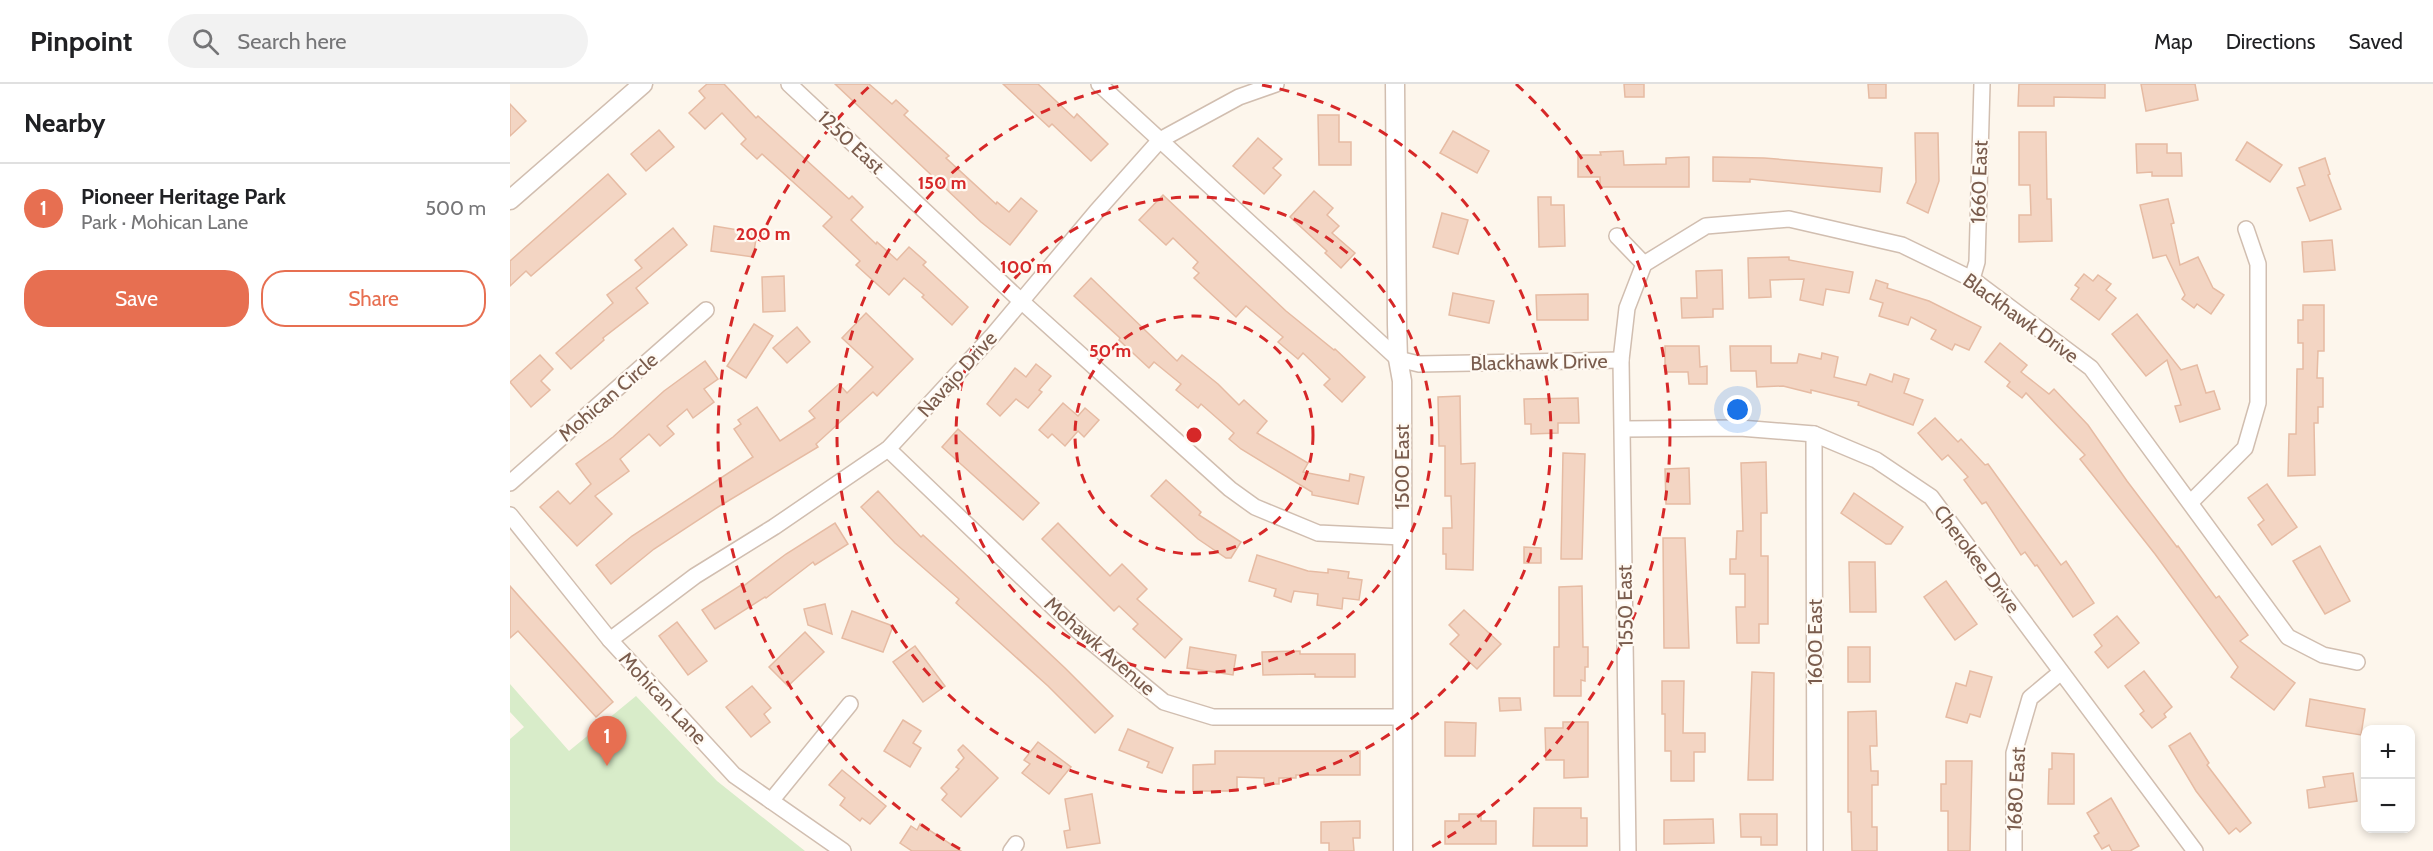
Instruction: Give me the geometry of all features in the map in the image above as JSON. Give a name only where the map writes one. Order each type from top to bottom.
[{"type":"street","points":[[511,196],[643,84]]},
{"type":"street","name":"1250 East","points":[[789,84],[1022,301],[1230,489],[1255,507],[1318,533],[1402,537]]},
{"type":"street","points":[[1099,84],[1398,359]]},
{"type":"street","name":"Navajo Drive","points":[[610,640],[695,576],[774,527],[888,449],[993,335],[1160,140],[1239,97],[1276,84]]},
{"type":"street","name":"1500 East","points":[[1395,84],[1398,359],[1402,381],[1403,851]]},
{"type":"street","name":"1660 East","points":[[1972,279],[1977,262],[1982,84]]},
{"type":"street","name":"Blackhawk Drive","points":[[1398,359],[1419,364],[1621,360],[1627,308],[1644,264],[1706,226],[1790,219],[1902,245],[1972,279],[2091,368],[2288,637],[2323,655],[2357,662]]},
{"type":"street","points":[[2191,502],[2245,448],[2258,403],[2258,264],[2246,229]]},
{"type":"street","points":[[1617,236],[1644,264]]},
{"type":"street","name":"Mohican Circle","points":[[510,483],[706,310]]},
{"type":"street","name":"1550 East","points":[[1621,360],[1628,851]]},
{"type":"street","name":"Cherokee Drive","points":[[1623,429],[1740,428],[1814,434],[1876,460],[1931,497],[2195,851]]},
{"type":"street","name":"1600 East","points":[[1814,434],[1815,851]]},
{"type":"street","name":"Mohawk Avenue","points":[[888,449],[1078,631],[1164,702],[1214,717],[1402,717]]},
{"type":"street","name":"Mohican Lane","points":[[510,515],[610,640],[734,775],[843,851]]},
{"type":"street","name":"1680 East","points":[[2014,851],[2014,753],[2030,698],[2061,672]]},
{"type":"street","points":[[771,801],[850,704]]},
{"type":"green space","points":[[510,684],[569,751],[636,696],[717,781],[805,851],[510,851],[510,739],[524,727],[510,712]]},
{"type":"building","points":[[707,84],[724,84],[756,118],[758,116],[849,199],[852,196],[863,207],[851,220],[876,244],[877,242],[897,260],[909,247],[926,262],[923,265],[968,307],[952,325],[922,297],[924,295],[904,278],[889,295],[856,265],[860,261],[823,226],[832,217],[762,154],[757,159],[741,144],[746,139],[722,113],[705,129],[689,113],[705,98],[699,91]]},
{"type":"building","points":[[835,84],[869,84],[892,104],[896,100],[908,111],[904,115],[949,156],[946,158],[996,204],[997,202],[1009,212],[1021,198],[1037,211],[1010,245],[981,222]]},
{"type":"building","points":[[1003,84],[1038,84],[1074,118],[1077,114],[1108,144],[1091,161],[1052,124],[1049,127]]},
{"type":"building","points":[[1624,84],[1644,84],[1644,97],[1625,97]]},
{"type":"building","points":[[1868,84],[1886,84],[1886,98],[1869,98]]},
{"type":"building","points":[[2019,84],[2105,84],[2105,98],[2054,97],[2054,106],[2018,106]]},
{"type":"building","points":[[2141,84],[2195,84],[2198,100],[2146,111]]},
{"type":"building","points":[[510,104],[526,121],[510,136]]},
{"type":"building","points":[[1318,115],[1339,115],[1339,142],[1351,142],[1351,165],[1319,165]]},
{"type":"building","points":[[659,130],[674,147],[646,171],[631,154]]},
{"type":"building","points":[[1453,131],[1489,151],[1477,173],[1440,153]]},
{"type":"building","points":[[2019,132],[2046,132],[2047,199],[2051,199],[2052,241],[2019,242],[2019,215],[2031,215],[2030,185],[2019,185]]},
{"type":"building","points":[[1915,133],[1938,133],[1939,181],[1928,213],[1907,203],[1916,182]]},
{"type":"building","points":[[1258,138],[1282,159],[1273,168],[1281,175],[1264,194],[1233,166]]},
{"type":"building","points":[[2247,142],[2282,165],[2270,182],[2236,160]]},
{"type":"building","points":[[2136,144],[2167,144],[2167,153],[2181,153],[2182,176],[2152,176],[2152,172],[2137,173]]},
{"type":"building","points":[[1623,151],[1624,165],[1666,164],[1666,158],[1689,157],[1689,187],[1600,187],[1600,177],[1578,177],[1578,155],[1601,155],[1600,152]]},
{"type":"building","points":[[1713,157],[1764,158],[1882,168],[1880,192],[1750,179],[1750,182],[1713,181]]},
{"type":"building","points":[[2325,158],[2330,174],[2328,175],[2341,209],[2310,221],[2297,188],[2305,185],[2299,168]]},
{"type":"building","points":[[608,174],[626,194],[531,276],[526,271],[510,286],[510,261]]},
{"type":"building","points":[[1314,191],[1333,208],[1327,215],[1339,226],[1332,233],[1355,253],[1341,268],[1325,253],[1327,251],[1290,217]]},
{"type":"building","points":[[1163,195],[1286,311],[1335,349],[1365,377],[1342,402],[1324,385],[1330,379],[1303,353],[1298,359],[1278,342],[1283,337],[1246,306],[1236,317],[1194,278],[1199,273],[1193,268],[1198,262],[1173,238],[1166,245],[1139,220]]},
{"type":"building","points":[[1538,197],[1551,197],[1551,205],[1564,205],[1565,246],[1539,247]]},
{"type":"building","points":[[2168,199],[2180,265],[2198,257],[2213,288],[2224,295],[2211,314],[2197,304],[2194,308],[2182,299],[2185,295],[2166,255],[2153,258],[2140,205]]},
{"type":"building","points":[[1442,213],[1468,220],[1458,254],[1433,247]]},
{"type":"building","points":[[714,226],[757,233],[753,257],[711,251]]},
{"type":"building","points":[[673,228],[687,245],[636,288],[648,303],[603,338],[604,340],[571,369],[556,353],[613,303],[607,295],[642,268],[635,260]]},
{"type":"building","points":[[2332,240],[2335,270],[2304,272],[2302,242]]},
{"type":"building","points":[[1789,257],[1789,260],[1853,272],[1849,293],[1826,289],[1823,305],[1800,300],[1804,279],[1770,280],[1771,297],[1749,298],[1748,258]]},
{"type":"building","points":[[1722,270],[1723,309],[1713,309],[1713,317],[1682,318],[1681,298],[1697,298],[1696,271]]},
{"type":"building","points":[[2084,274],[2093,281],[2098,275],[2111,284],[2106,290],[2116,298],[2099,320],[2071,299],[2079,288],[2075,285]]},
{"type":"building","points":[[784,276],[785,311],[763,312],[762,277]]},
{"type":"building","points":[[1091,278],[1177,361],[1182,355],[1218,384],[1239,405],[1244,400],[1267,421],[1257,433],[1308,463],[1303,472],[1349,481],[1350,474],[1364,477],[1358,504],[1312,495],[1312,492],[1241,449],[1229,439],[1234,433],[1201,404],[1198,408],[1176,390],[1181,384],[1154,362],[1149,368],[1074,296]]},
{"type":"building","points":[[1876,280],[1888,284],[1887,288],[1929,301],[1981,327],[1969,350],[1955,344],[1952,350],[1931,339],[1936,330],[1911,317],[1908,325],[1879,316],[1883,303],[1870,299]]},
{"type":"building","points":[[1453,293],[1494,301],[1489,323],[1449,315]]},
{"type":"building","points":[[1588,294],[1588,320],[1537,320],[1536,295]]},
{"type":"building","points":[[2303,305],[2324,305],[2324,351],[2318,351],[2317,378],[2323,378],[2323,407],[2318,407],[2318,423],[2314,423],[2315,475],[2288,476],[2289,434],[2296,434],[2297,369],[2303,369],[2303,343],[2298,343],[2298,320],[2303,320]]},
{"type":"building","points":[[866,313],[913,359],[877,396],[873,392],[816,444],[818,447],[718,507],[654,549],[611,584],[596,565],[632,536],[753,457],[734,429],[741,424],[738,420],[757,407],[780,441],[815,418],[809,411],[839,384],[847,393],[873,367],[842,338]]},
{"type":"building","points":[[2137,314],[2181,370],[2197,365],[2206,393],[2214,391],[2220,409],[2180,422],[2175,406],[2181,405],[2167,360],[2146,376],[2112,334]]},
{"type":"building","points":[[754,324],[773,336],[746,378],[727,366]]},
{"type":"building","points":[[797,327],[810,342],[787,363],[773,348]]},
{"type":"building","points":[[2000,343],[2027,365],[2021,372],[2049,394],[2054,389],[2088,425],[2177,547],[2216,598],[2219,596],[2248,635],[2240,641],[2295,683],[2274,710],[2231,677],[2238,667],[2155,554],[2080,459],[2085,455],[2026,393],[2022,398],[2007,386],[2010,382],[1985,362]]},
{"type":"building","points":[[1665,346],[1699,346],[1700,367],[1707,366],[1707,384],[1689,384],[1688,372],[1665,372]]},
{"type":"building","points":[[1730,346],[1771,346],[1771,363],[1797,363],[1799,354],[1821,359],[1822,353],[1838,357],[1834,377],[1866,385],[1870,374],[1892,382],[1894,374],[1909,379],[1904,393],[1923,400],[1913,425],[1858,405],[1859,402],[1811,390],[1811,393],[1783,386],[1757,387],[1756,371],[1731,371]]},
{"type":"building","points":[[540,355],[553,369],[541,381],[550,390],[531,407],[510,382]]},
{"type":"building","points":[[705,361],[718,379],[704,389],[714,402],[693,418],[687,409],[667,426],[674,434],[660,446],[649,434],[620,459],[629,471],[595,496],[612,514],[577,546],[540,507],[558,491],[570,504],[591,484],[576,464],[613,437],[664,391]]},
{"type":"building","points":[[1036,364],[1051,376],[1039,390],[1042,392],[1028,408],[1016,399],[1000,416],[987,404],[1015,368],[1026,377]]},
{"type":"building","points":[[1460,396],[1461,464],[1475,463],[1473,570],[1446,569],[1446,554],[1443,554],[1443,528],[1452,528],[1451,496],[1445,496],[1445,446],[1439,446],[1438,397]]},
{"type":"building","points":[[1578,398],[1579,423],[1558,423],[1558,433],[1531,434],[1531,424],[1525,424],[1524,399]]},
{"type":"building","points":[[1063,403],[1078,416],[1085,408],[1099,420],[1084,437],[1078,431],[1065,446],[1052,434],[1048,438],[1039,430]]},
{"type":"building","points":[[1935,418],[1958,442],[1961,439],[1985,465],[1988,464],[2061,565],[2066,561],[2094,603],[2073,617],[2037,565],[2035,566],[2025,552],[2021,555],[1986,502],[1982,504],[1964,480],[1968,477],[1948,455],[1942,460],[1918,433]]},
{"type":"building","points":[[958,429],[1039,503],[1023,520],[942,447]]},
{"type":"building","points":[[1563,453],[1585,454],[1582,559],[1561,559]]},
{"type":"building","points":[[1766,462],[1767,513],[1761,513],[1761,556],[1768,556],[1768,624],[1759,624],[1759,643],[1737,643],[1736,607],[1745,607],[1745,574],[1730,574],[1730,559],[1736,559],[1737,531],[1743,531],[1741,463]]},
{"type":"building","points":[[1689,468],[1690,504],[1666,504],[1665,469]]},
{"type":"building","points":[[1166,480],[1201,512],[1199,515],[1241,542],[1231,558],[1226,558],[1198,539],[1151,496]]},
{"type":"building","points":[[2267,484],[2297,527],[2272,545],[2258,525],[2264,520],[2248,498]]},
{"type":"building","points":[[878,491],[921,537],[923,535],[963,572],[1113,716],[1095,733],[1048,686],[956,603],[959,599],[895,543],[861,507]]},
{"type":"building","points":[[1854,493],[1903,527],[1891,544],[1886,544],[1841,513]]},
{"type":"building","points":[[835,523],[848,544],[815,565],[813,562],[766,598],[715,629],[702,610],[741,585],[742,587],[786,554]]},
{"type":"building","points":[[1058,523],[1110,576],[1122,564],[1147,589],[1137,599],[1182,639],[1165,658],[1133,629],[1138,624],[1119,606],[1114,611],[1042,539]]},
{"type":"building","points":[[1663,538],[1685,538],[1689,648],[1664,648]]},
{"type":"building","points":[[2320,546],[2350,601],[2325,614],[2293,561]]},
{"type":"building","points":[[1524,547],[1541,548],[1541,563],[1524,563]]},
{"type":"building","points":[[1257,555],[1308,571],[1328,573],[1328,569],[1349,572],[1348,578],[1362,580],[1359,600],[1343,598],[1342,609],[1317,605],[1318,594],[1294,591],[1291,602],[1274,596],[1276,589],[1249,581]]},
{"type":"building","points":[[1849,562],[1875,562],[1876,612],[1850,612]]},
{"type":"building","points":[[1946,581],[1977,624],[1955,640],[1924,597]]},
{"type":"building","points":[[510,586],[613,702],[596,717],[518,631],[510,638]]},
{"type":"building","points":[[1582,586],[1583,647],[1588,647],[1585,681],[1581,680],[1581,696],[1554,696],[1554,647],[1559,647],[1559,587]]},
{"type":"building","points":[[825,604],[832,634],[808,625],[804,609]]},
{"type":"building","points":[[1464,610],[1501,644],[1477,669],[1450,644],[1459,635],[1449,625]]},
{"type":"building","points":[[852,611],[893,626],[883,652],[842,638]]},
{"type":"building","points":[[2117,616],[2139,643],[2108,668],[2095,652],[2102,646],[2094,635]]},
{"type":"building","points":[[677,622],[707,661],[688,675],[659,636]]},
{"type":"building","points":[[805,632],[824,652],[788,686],[769,667]]},
{"type":"building","points":[[915,646],[945,686],[923,702],[893,662]]},
{"type":"building","points":[[1190,647],[1236,655],[1233,675],[1187,668]]},
{"type":"building","points":[[1848,647],[1870,647],[1870,682],[1848,682]]},
{"type":"building","points":[[1300,651],[1300,654],[1355,654],[1355,677],[1315,677],[1315,674],[1263,675],[1262,652]]},
{"type":"building","points":[[1970,671],[1992,677],[1980,717],[1970,714],[1967,723],[1946,717],[1956,683],[1966,686]]},
{"type":"building","points":[[2144,671],[2172,707],[2164,714],[2166,717],[2152,728],[2140,714],[2144,711],[2125,686]]},
{"type":"building","points":[[1752,672],[1774,673],[1773,780],[1748,780]]},
{"type":"building","points":[[1662,681],[1684,681],[1683,733],[1705,733],[1705,752],[1694,752],[1694,781],[1671,781],[1671,751],[1665,751]]},
{"type":"building","points":[[752,686],[771,708],[764,714],[770,722],[751,737],[726,707]]},
{"type":"building","points":[[1499,698],[1520,698],[1521,710],[1500,711]]},
{"type":"building","points":[[2310,699],[2365,709],[2361,735],[2306,726]]},
{"type":"building","points":[[1876,711],[1877,746],[1870,746],[1871,771],[1878,771],[1878,785],[1872,785],[1872,827],[1877,827],[1877,851],[1852,851],[1851,812],[1848,812],[1848,712]]},
{"type":"building","points":[[903,720],[921,731],[913,743],[921,748],[910,767],[884,751]]},
{"type":"building","points":[[1445,722],[1476,723],[1475,756],[1445,756]]},
{"type":"building","points":[[1563,722],[1588,722],[1588,777],[1564,778],[1564,760],[1546,760],[1545,728],[1563,728]]},
{"type":"building","points":[[1128,729],[1173,748],[1162,773],[1147,767],[1149,762],[1119,750]]},
{"type":"building","points":[[2190,733],[2209,763],[2207,765],[2251,823],[2240,832],[2236,828],[2229,834],[2196,791],[2169,746]]},
{"type":"building","points":[[1038,742],[1071,767],[1049,794],[1022,773],[1030,764],[1024,760]]},
{"type":"building","points":[[963,745],[998,778],[961,817],[942,800],[947,794],[941,788],[959,769],[956,767],[964,758],[958,750]]},
{"type":"building","points":[[1215,751],[1360,751],[1360,775],[1296,775],[1296,778],[1279,778],[1279,784],[1264,784],[1264,778],[1237,777],[1237,791],[1193,791],[1193,765],[1215,764]]},
{"type":"building","points":[[2052,753],[2074,754],[2074,804],[2048,804]]},
{"type":"building","points":[[1946,761],[1972,761],[1970,851],[1948,851],[1948,811],[1941,811],[1941,784],[1946,784]]},
{"type":"building","points":[[842,770],[886,806],[870,824],[862,818],[860,821],[840,805],[845,798],[829,785]]},
{"type":"building","points":[[2353,773],[2357,801],[2309,808],[2307,790],[2325,787],[2323,777]]},
{"type":"building","points":[[1092,794],[1100,843],[1067,848],[1064,831],[1070,830],[1065,799]]},
{"type":"building","points":[[2111,798],[2139,846],[2130,851],[2112,851],[2109,845],[2102,849],[2094,836],[2099,833],[2087,813]]},
{"type":"building","points":[[1534,808],[1581,808],[1581,818],[1587,818],[1587,846],[1533,846]]},
{"type":"building","points":[[1459,814],[1481,814],[1481,821],[1496,821],[1496,844],[1445,844],[1445,821],[1459,821]]},
{"type":"building","points":[[1740,814],[1777,814],[1777,845],[1761,845],[1761,837],[1741,837]]},
{"type":"building","points":[[1713,819],[1714,843],[1664,844],[1664,820]]},
{"type":"building","points":[[1360,821],[1360,838],[1353,838],[1354,851],[1329,851],[1329,843],[1321,843],[1321,822]]},
{"type":"building","points":[[920,824],[961,851],[912,851],[900,843],[911,826],[917,830]]},
{"type":"place","name":"Pioneer Heritage Park","points":[[607,766]]}]
